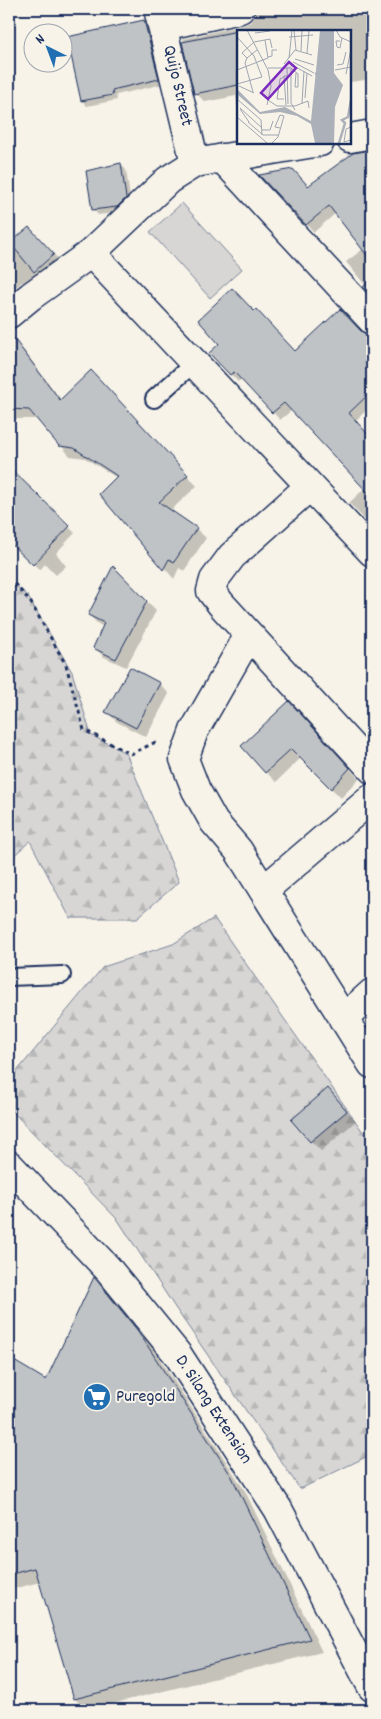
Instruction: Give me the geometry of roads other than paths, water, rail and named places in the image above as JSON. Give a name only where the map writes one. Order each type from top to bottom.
[{"type":"street","points":[[160,18],[240,9]]},
{"type":"street","name":"Quijo Street","points":[[160,18],[195,163]]},
{"type":"street","points":[[351,138],[372,134]]},
{"type":"street","points":[[9,314],[91,253],[168,180],[195,163],[308,144]]},
{"type":"street","points":[[222,158],[372,320]]},
{"type":"street","points":[[91,253],[372,552]]},
{"type":"street","points":[[310,486],[232,556],[214,580],[211,591],[372,769]]},
{"type":"street","points":[[249,635],[194,731],[184,759],[196,790],[214,822],[238,850],[372,1064]]},
{"type":"street","points":[[264,890],[372,798]]},
{"type":"street","points":[[343,1019],[372,993]]},
{"type":"street","name":"D. Silang Extension","points":[[12,1175],[108,1269],[178,1355],[278,1509],[372,1686]]},
{"type":"lane","points":[[154,399],[194,363]]},
{"type":"lane","points":[[9,977],[62,975]]},
{"type":"place","name":"Puregold","points":[[97,1397]]}]
